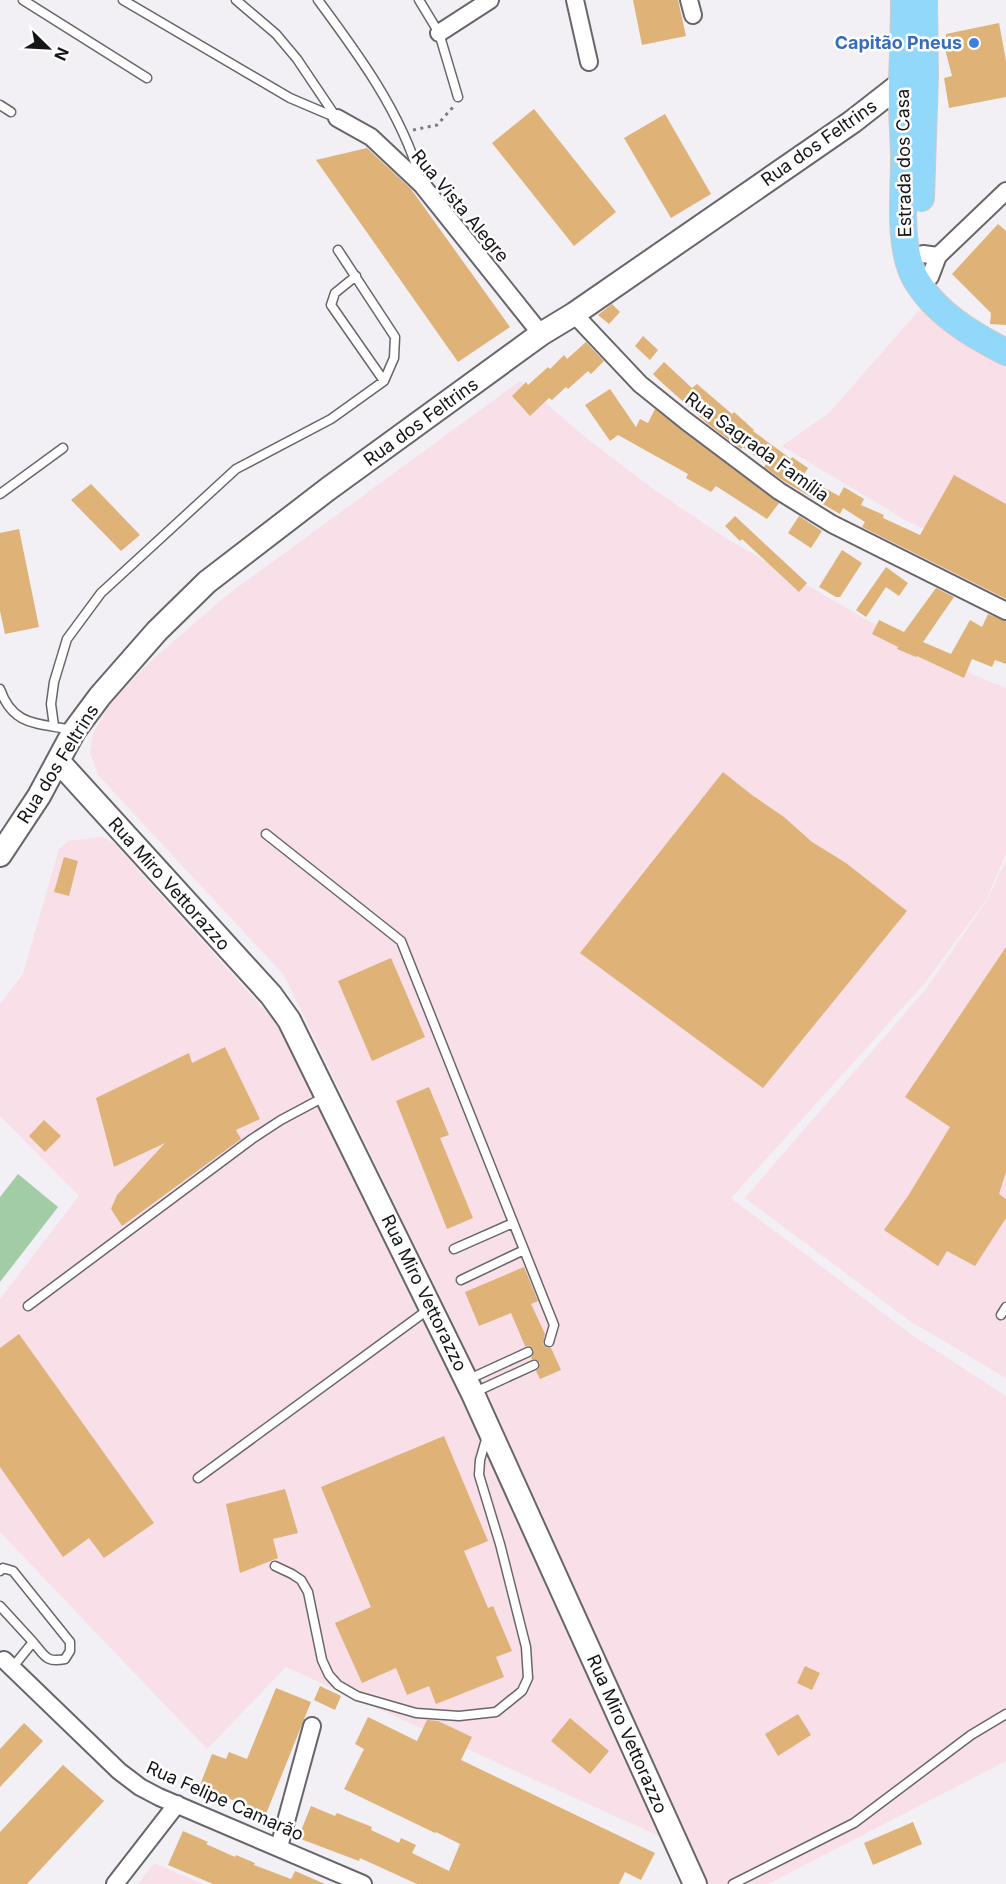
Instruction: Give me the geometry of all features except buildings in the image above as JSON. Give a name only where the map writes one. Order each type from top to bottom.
[{"type":"main road","name":"Estrada dos Casa","points":[[904,0],[904,55],[913,80],[920,236],[930,262]]},
{"type":"main road","name":"Estrada dos Casa","points":[[924,0],[904,134],[904,237],[908,260],[923,290],[943,311],[964,328],[1006,352]]},
{"type":"main road","points":[[930,262],[950,301],[975,323],[1006,340]]},
{"type":"street","points":[[439,33],[490,0]]},
{"type":"street","points":[[575,0],[589,62]]},
{"type":"street","name":"Rua dos Feltrins","points":[[0,855],[39,796],[58,762],[64,729],[100,696],[151,638],[207,582],[328,489],[541,334],[574,314],[913,80]]},
{"type":"street","name":"Rua Vista Alegre","points":[[337,118],[371,137],[422,185],[541,334]]},
{"type":"street","points":[[930,262],[1006,192]]},
{"type":"street","name":"Rua Sagrada Família","points":[[574,314],[640,384],[779,491],[832,524],[1006,611]]},
{"type":"street","name":"Rua Miro Vettorazzo","points":[[58,762],[271,995],[289,1020],[470,1387],[695,1884]]},
{"type":"street","name":"Rua Felipe Camarão","points":[[8,1664],[119,1771],[140,1787],[363,1884]]},
{"type":"street","points":[[279,1847],[312,1726]]},
{"type":"street","points":[[115,1884],[177,1804]]},
{"type":"lane","points":[[23,0],[147,78]]},
{"type":"lane","points":[[123,0],[290,98],[337,118]]},
{"type":"lane","points":[[236,0],[276,34],[297,59],[337,118]]},
{"type":"lane","points":[[318,0],[365,67],[391,110],[410,147],[422,185]]},
{"type":"lane","points":[[419,0],[439,33],[458,97]]},
{"type":"lane","points":[[0,105],[11,112]]},
{"type":"lane","points":[[64,729],[51,704],[54,682],[68,639],[101,592],[236,469],[331,419],[384,381],[394,358],[395,337],[338,250]]},
{"type":"lane","points":[[356,276],[335,293],[331,305],[384,381]]},
{"type":"lane","points":[[0,494],[63,448]]},
{"type":"lane","points":[[0,689],[11,711],[25,721],[64,729]]},
{"type":"lane","points":[[266,834],[401,941],[554,1325],[549,1342]]},
{"type":"lane","points":[[28,1306],[252,1139],[281,1120],[326,1096]]},
{"type":"lane","points":[[454,1249],[513,1223]]},
{"type":"lane","points":[[461,1280],[524,1250]]},
{"type":"lane","points":[[198,1478],[431,1306]]},
{"type":"lane","points":[[470,1387],[528,1352]]},
{"type":"lane","points":[[470,1387],[534,1365]]},
{"type":"lane","points":[[274,1566],[301,1580],[308,1592],[322,1660],[329,1675],[338,1685],[357,1695],[416,1713],[459,1716],[496,1712],[522,1691],[528,1678],[526,1647],[500,1544],[479,1475],[480,1460],[489,1430]]},
{"type":"lane","points":[[0,1570],[3,1568],[13,1571],[70,1642],[70,1652],[66,1659],[55,1661],[48,1659],[0,1606]]},
{"type":"lane","points":[[8,1664],[33,1642]]},
{"type":"lane","points":[[733,1884],[854,1823],[971,1735],[1006,1714]]},
{"type":"path","points":[[402,132],[437,125],[458,97]]},
{"type":"shaded area","points":[[921,308],[948,332],[978,352],[1006,363],[1006,568],[907,521],[782,446],[829,413]]},
{"type":"shaded area","points":[[520,381],[586,438],[653,489],[724,537],[879,627],[974,675],[1006,688],[1006,854],[986,900],[924,984],[731,1198],[912,1335],[1006,1396],[1006,1761],[768,1884],[705,1884],[498,1417],[284,975],[98,775],[90,752],[93,733],[112,701],[152,660],[226,596]]},
{"type":"shaded area","points":[[102,837],[113,842],[276,1023],[430,1325],[670,1841],[286,1667],[207,1749],[0,1532],[0,1299],[79,1196],[0,1116],[0,1004],[23,974],[59,849],[69,841]]},
{"type":"shaded area","points":[[1006,861],[1006,1378],[910,1321],[745,1198],[926,989],[987,900]]},
{"type":"shaded area","points":[[154,1863],[202,1884],[138,1884]]},
{"type":"green space","points":[[18,1174],[58,1207],[0,1282],[0,1197]]},
{"type":"place","name":"Capitão Pneus","points":[[974,43]]}]
